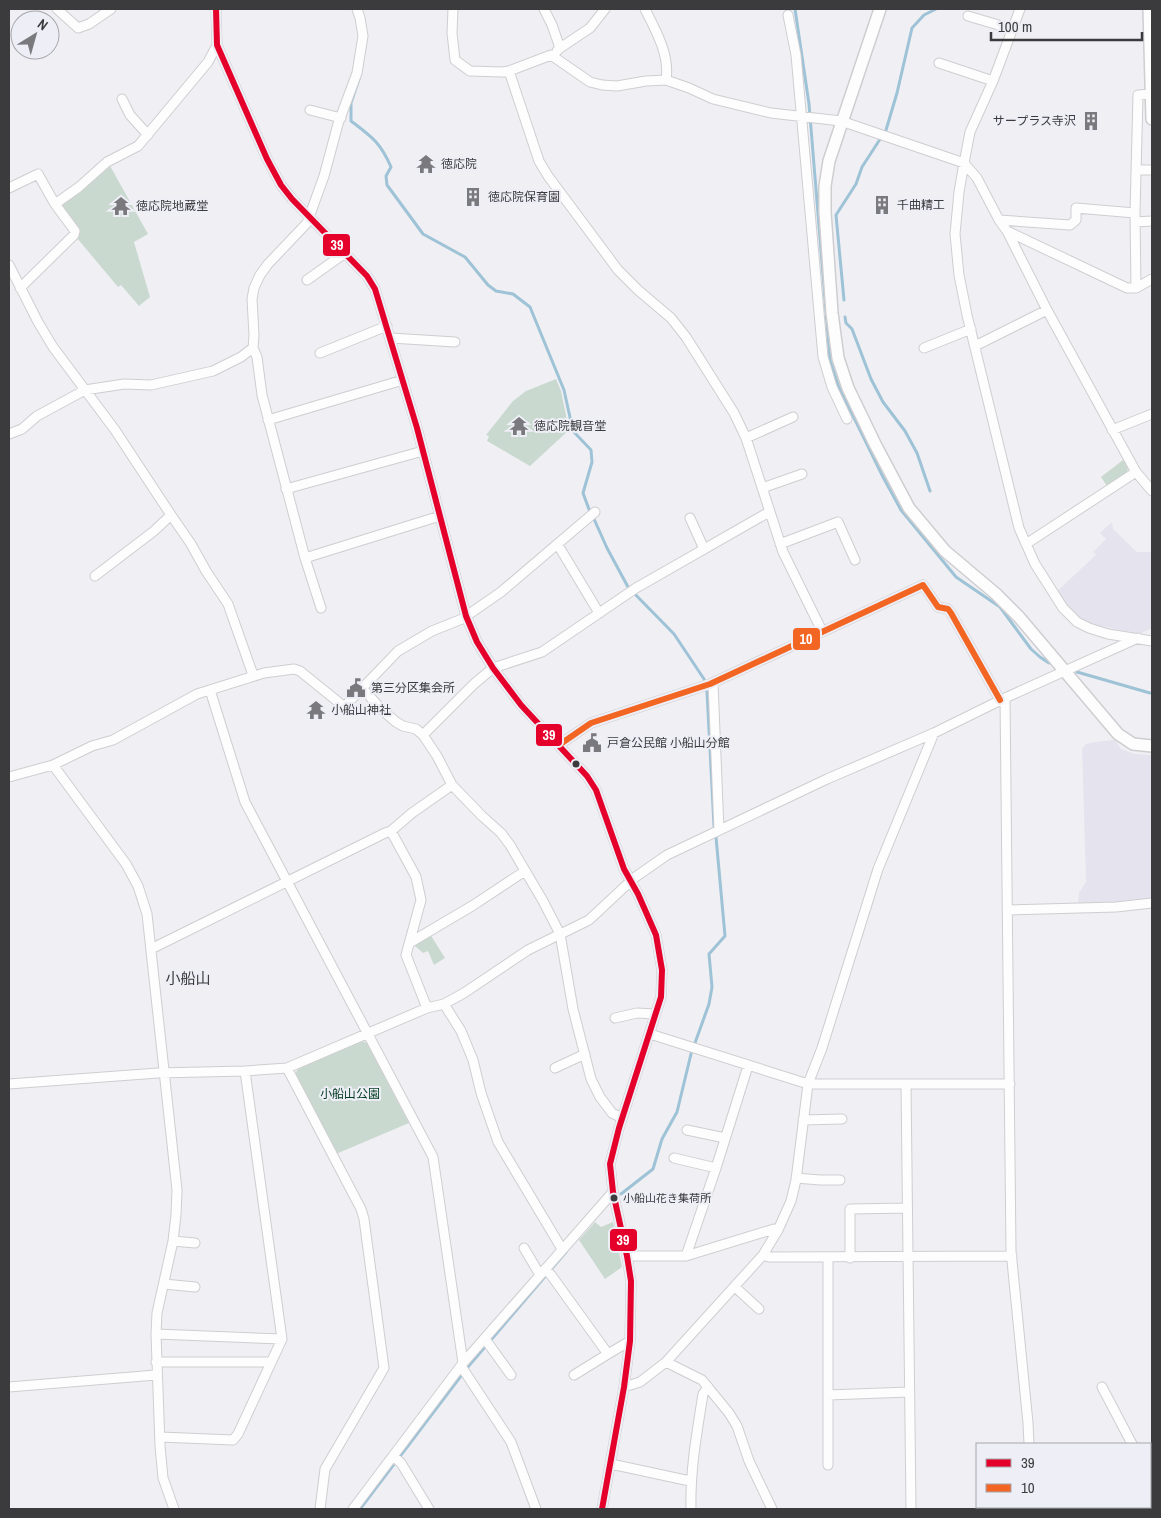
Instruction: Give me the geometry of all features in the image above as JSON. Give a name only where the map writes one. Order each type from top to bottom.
[{"type":"street","points":[[57,9],[78,28],[89,24],[111,9]]},
{"type":"street","points":[[216,9],[217,45],[267,159],[281,184],[367,276],[375,289],[403,380],[466,616],[477,642],[493,668],[521,705],[587,776],[596,790],[630,882],[638,894],[656,935],[662,970],[660,997],[650,1034],[622,1118],[610,1164],[613,1192],[631,1281],[630,1341],[624,1387],[602,1509]]},
{"type":"street","points":[[320,608],[286,489],[262,395],[257,357],[253,348],[252,299],[254,288],[260,275],[307,223],[357,73],[363,36],[357,9]]},
{"type":"street","points":[[453,9],[452,33],[455,60],[470,71],[509,71],[551,55],[590,28],[605,9]]},
{"type":"street","points":[[544,9],[560,48]]},
{"type":"street","points":[[645,9],[660,40],[666,59],[666,80]]},
{"type":"street","points":[[880,9],[829,161],[825,186],[825,212],[834,333],[838,358],[848,388],[895,483],[910,508],[945,551],[1020,617],[1118,734],[1133,744],[1152,746]]},
{"type":"street","points":[[1020,9],[993,81],[970,132],[955,234],[959,275],[1019,528],[1035,564],[1063,608],[1078,622],[1108,634],[1152,641]]},
{"type":"street","points":[[1149,9],[1152,119]]},
{"type":"street","points":[[788,15],[807,117],[823,357],[832,387],[847,419]]},
{"type":"street","points":[[968,16],[1012,30]]},
{"type":"street","points":[[55,204],[79,187],[107,162],[138,146],[208,62],[217,45]]},
{"type":"street","points":[[551,55],[590,82],[602,86],[666,80],[713,99],[771,113],[842,121],[964,163],[977,178],[999,220],[1007,231],[1047,310],[1136,472],[1152,491]]},
{"type":"street","points":[[939,63],[993,81]]},
{"type":"street","points":[[509,71],[539,161],[548,176],[618,270],[671,318],[686,337],[734,413],[746,438],[782,552],[822,632]]},
{"type":"street","points":[[1136,288],[1135,217],[1138,95],[1152,94]]},
{"type":"street","points":[[122,99],[130,115],[148,135]]},
{"type":"street","points":[[310,110],[341,118]]},
{"type":"street","points":[[1136,170],[1152,170]]},
{"type":"street","points":[[9,188],[38,174],[55,204],[75,231],[74,235],[20,288]]},
{"type":"street","points":[[999,220],[1070,225],[1076,220],[1076,208],[1152,221]]},
{"type":"street","points":[[1007,231],[1127,288],[1136,288],[1152,280]]},
{"type":"street","points":[[307,280],[345,253]]},
{"type":"street","points":[[9,265],[53,347],[115,430],[191,544],[206,572],[228,604],[253,675]]},
{"type":"street","points":[[975,346],[1047,310]]},
{"type":"street","points":[[320,353],[387,326]]},
{"type":"street","points":[[924,348],[971,329]]},
{"type":"street","points":[[391,338],[455,342]]},
{"type":"street","points":[[9,434],[22,429],[37,416],[85,390],[124,384],[151,385],[213,371],[253,348]]},
{"type":"street","points":[[268,420],[403,380]]},
{"type":"street","points":[[1112,430],[1152,414]]},
{"type":"street","points":[[746,438],[793,417]]},
{"type":"street","points":[[286,489],[423,452]]},
{"type":"street","points":[[1026,544],[1136,472]]},
{"type":"street","points":[[762,488],[802,474]]},
{"type":"street","points":[[9,777],[53,765],[92,746],[113,740],[197,694],[253,675],[294,669],[300,671],[342,706],[346,705],[398,651],[432,631],[466,616],[501,592],[595,512]]},
{"type":"street","points":[[423,735],[474,684],[493,668],[542,652],[636,588],[769,512]]},
{"type":"street","points":[[95,576],[154,531],[171,515]]},
{"type":"street","points":[[305,558],[440,516]]},
{"type":"street","points":[[690,518],[704,549]]},
{"type":"street","points":[[780,544],[838,522],[855,560]]},
{"type":"street","points":[[558,545],[599,613]]},
{"type":"street","points":[[559,745],[591,723],[712,683],[923,585],[938,607],[948,609],[951,613],[1003,699],[1008,910],[1012,1256],[1029,1443]]},
{"type":"street","points":[[9,1084],[164,1073],[286,1068],[427,1008],[444,1004],[464,993],[528,950],[589,920],[630,882],[668,855],[827,779],[934,734],[1003,699],[1138,638]]},
{"type":"street","points":[[712,683],[719,830]]},
{"type":"street","points":[[363,689],[396,722],[416,729],[423,735],[437,756],[452,785],[500,833],[525,871],[560,934],[574,1009],[591,1079],[600,1097],[612,1114],[622,1118]]},
{"type":"street","points":[[210,690],[245,802],[432,1157],[463,1368],[511,1442],[536,1509]]},
{"type":"street","points":[[624,1387],[640,1382],[666,1362],[763,1255],[778,1230],[791,1201],[796,1178],[808,1084],[822,1048],[875,877],[934,734]]},
{"type":"street","points":[[53,765],[126,864],[138,886],[147,914],[177,1190],[173,1242],[157,1313],[156,1334],[156,1375],[163,1478],[174,1509]]},
{"type":"street","points":[[151,949],[391,831],[452,785]]},
{"type":"street","points":[[391,831],[416,877],[422,900],[406,955],[427,1008]]},
{"type":"street","points":[[411,942],[472,906],[525,871]]},
{"type":"street","points":[[1008,910],[1152,904]]},
{"type":"street","points":[[444,1004],[461,1031],[473,1060],[481,1093],[498,1142],[562,1249]]},
{"type":"street","points":[[615,1018],[637,1013],[656,1014]]},
{"type":"street","points":[[650,1034],[808,1084],[1010,1084]]},
{"type":"street","points":[[556,1068],[585,1054]]},
{"type":"street","points":[[686,1256],[748,1066]]},
{"type":"street","points":[[286,1068],[361,1209],[364,1219],[384,1368],[325,1469],[320,1509]]},
{"type":"street","points":[[160,1437],[233,1440],[238,1434],[282,1339],[245,1071]]},
{"type":"street","points":[[906,1084],[911,1509]]},
{"type":"street","points":[[803,1120],[842,1119]]},
{"type":"street","points":[[687,1130],[725,1138]]},
{"type":"street","points":[[674,1158],[716,1168]]},
{"type":"street","points":[[796,1178],[840,1180]]},
{"type":"street","points":[[352,1509],[463,1368],[545,1273],[562,1249],[613,1192]]},
{"type":"street","points":[[850,1258],[850,1209],[907,1208]]},
{"type":"street","points":[[627,1256],[686,1256],[774,1229],[778,1230]]},
{"type":"street","points":[[173,1242],[195,1243]]},
{"type":"street","points":[[524,1248],[608,1354]]},
{"type":"street","points":[[763,1255],[769,1257],[828,1258],[1012,1256]]},
{"type":"street","points":[[828,1258],[828,1465]]},
{"type":"street","points":[[164,1284],[195,1287]]},
{"type":"street","points":[[735,1287],[759,1309]]},
{"type":"street","points":[[156,1334],[282,1339]]},
{"type":"street","points":[[574,1375],[630,1341]]},
{"type":"street","points":[[487,1342],[511,1375]]},
{"type":"street","points":[[156,1362],[271,1362]]},
{"type":"street","points":[[666,1362],[702,1380],[730,1412],[737,1426],[748,1461],[772,1509]]},
{"type":"street","points":[[9,1386],[156,1375]]},
{"type":"street","points":[[690,1509],[690,1482],[703,1394],[708,1387]]},
{"type":"street","points":[[1102,1387],[1131,1443]]},
{"type":"street","points":[[828,1395],[909,1392]]},
{"type":"street","points":[[393,1456],[401,1462],[429,1509]]},
{"type":"street","points":[[611,1464],[690,1482]]},
{"type":"shaded area","points":[[1112,522],[1113,529],[1137,552],[1151,552],[1151,629],[1139,634],[1091,624],[1080,619],[1067,608],[1055,593],[1096,555],[1093,552],[1106,539],[1100,533]]},
{"type":"shaded area","points":[[1115,740],[1121,749],[1135,754],[1152,755],[1152,900],[1078,904],[1079,893],[1086,882],[1082,749],[1086,744]]},
{"type":"green space","points":[[109,164],[148,234],[134,242],[150,297],[139,306],[121,285],[118,287],[77,238],[62,208],[62,204]]},
{"type":"green space","points":[[556,379],[561,391],[569,430],[530,466],[487,441],[489,436],[486,435],[513,401],[526,391]]},
{"type":"green space","points":[[1123,460],[1128,468],[1127,472],[1107,486],[1101,477]]},
{"type":"green space","points":[[430,934],[445,958],[434,965],[428,951],[423,953],[415,946],[420,939]]},
{"type":"green space","name":"小船山公園","points":[[362,1041],[367,1043],[409,1123],[336,1154],[295,1074],[298,1069]]},
{"type":"green space","points":[[595,1222],[601,1227],[613,1222],[622,1267],[605,1279],[579,1240]]},
{"type":"waterway","points":[[795,9],[809,104],[830,360],[838,385],[901,510],[956,577],[1000,607],[1031,649],[1049,663]]},
{"type":"waterway","points":[[844,300],[836,215],[856,184],[862,167],[886,130],[897,93],[912,28],[924,15],[936,9]]},
{"type":"waterway","points":[[359,79],[351,103],[351,121],[370,136],[383,152],[391,167],[386,176],[387,185],[423,234],[465,257],[488,285],[496,291],[513,294],[530,307],[564,390],[573,431],[591,450],[592,462],[583,493],[590,512]]},
{"type":"waterway","points":[[845,317],[846,323],[852,329],[871,379],[883,402],[905,431],[917,453],[930,491]]},
{"type":"waterway","points":[[594,519],[628,587],[674,634],[704,679],[707,692],[714,826]]},
{"type":"waterway","points":[[1077,672],[1150,693]]},
{"type":"waterway","points":[[621,1194],[653,1169],[662,1139],[677,1112],[691,1054],[709,1004],[712,987],[709,954],[725,936],[716,837]]},
{"type":"waterway","points":[[360,1509],[467,1368],[566,1252]]},
{"type":"transit line","name":"39","points":[[216,9],[217,45],[267,159],[281,185],[292,199],[367,276],[375,289],[417,428],[466,616],[477,642],[493,668],[521,705],[587,776],[596,790],[624,869],[638,894],[656,935],[662,970],[661,997],[619,1128],[610,1164],[613,1192],[631,1281],[630,1341],[624,1387],[602,1509]]},
{"type":"transit line","name":"10","points":[[559,745],[591,723],[710,684],[923,585],[938,607],[948,609],[951,613],[1000,700]]},
{"type":"place","name":"サープラス寺沢","points":[[1091,121]]},
{"type":"place","name":"徳応院","points":[[426,164]]},
{"type":"place","name":"徳応院保育園","points":[[473,197]]},
{"type":"place","name":"千曲精工","points":[[882,205]]},
{"type":"place","name":"徳応院地蔵堂","points":[[121,206]]},
{"type":"place","name":"徳応院観音堂","points":[[519,426]]},
{"type":"place","name":"第三分区集会所","points":[[356,688]]},
{"type":"place","name":"小船山神社","points":[[316,710]]},
{"type":"place","name":"戸倉公民館 小船山分館","points":[[592,743]]},
{"type":"place","name":"小船山花き集荷所","points":[[614,1198]]},
{"type":"district","name":"小船山","points":[[188,979]]}]
